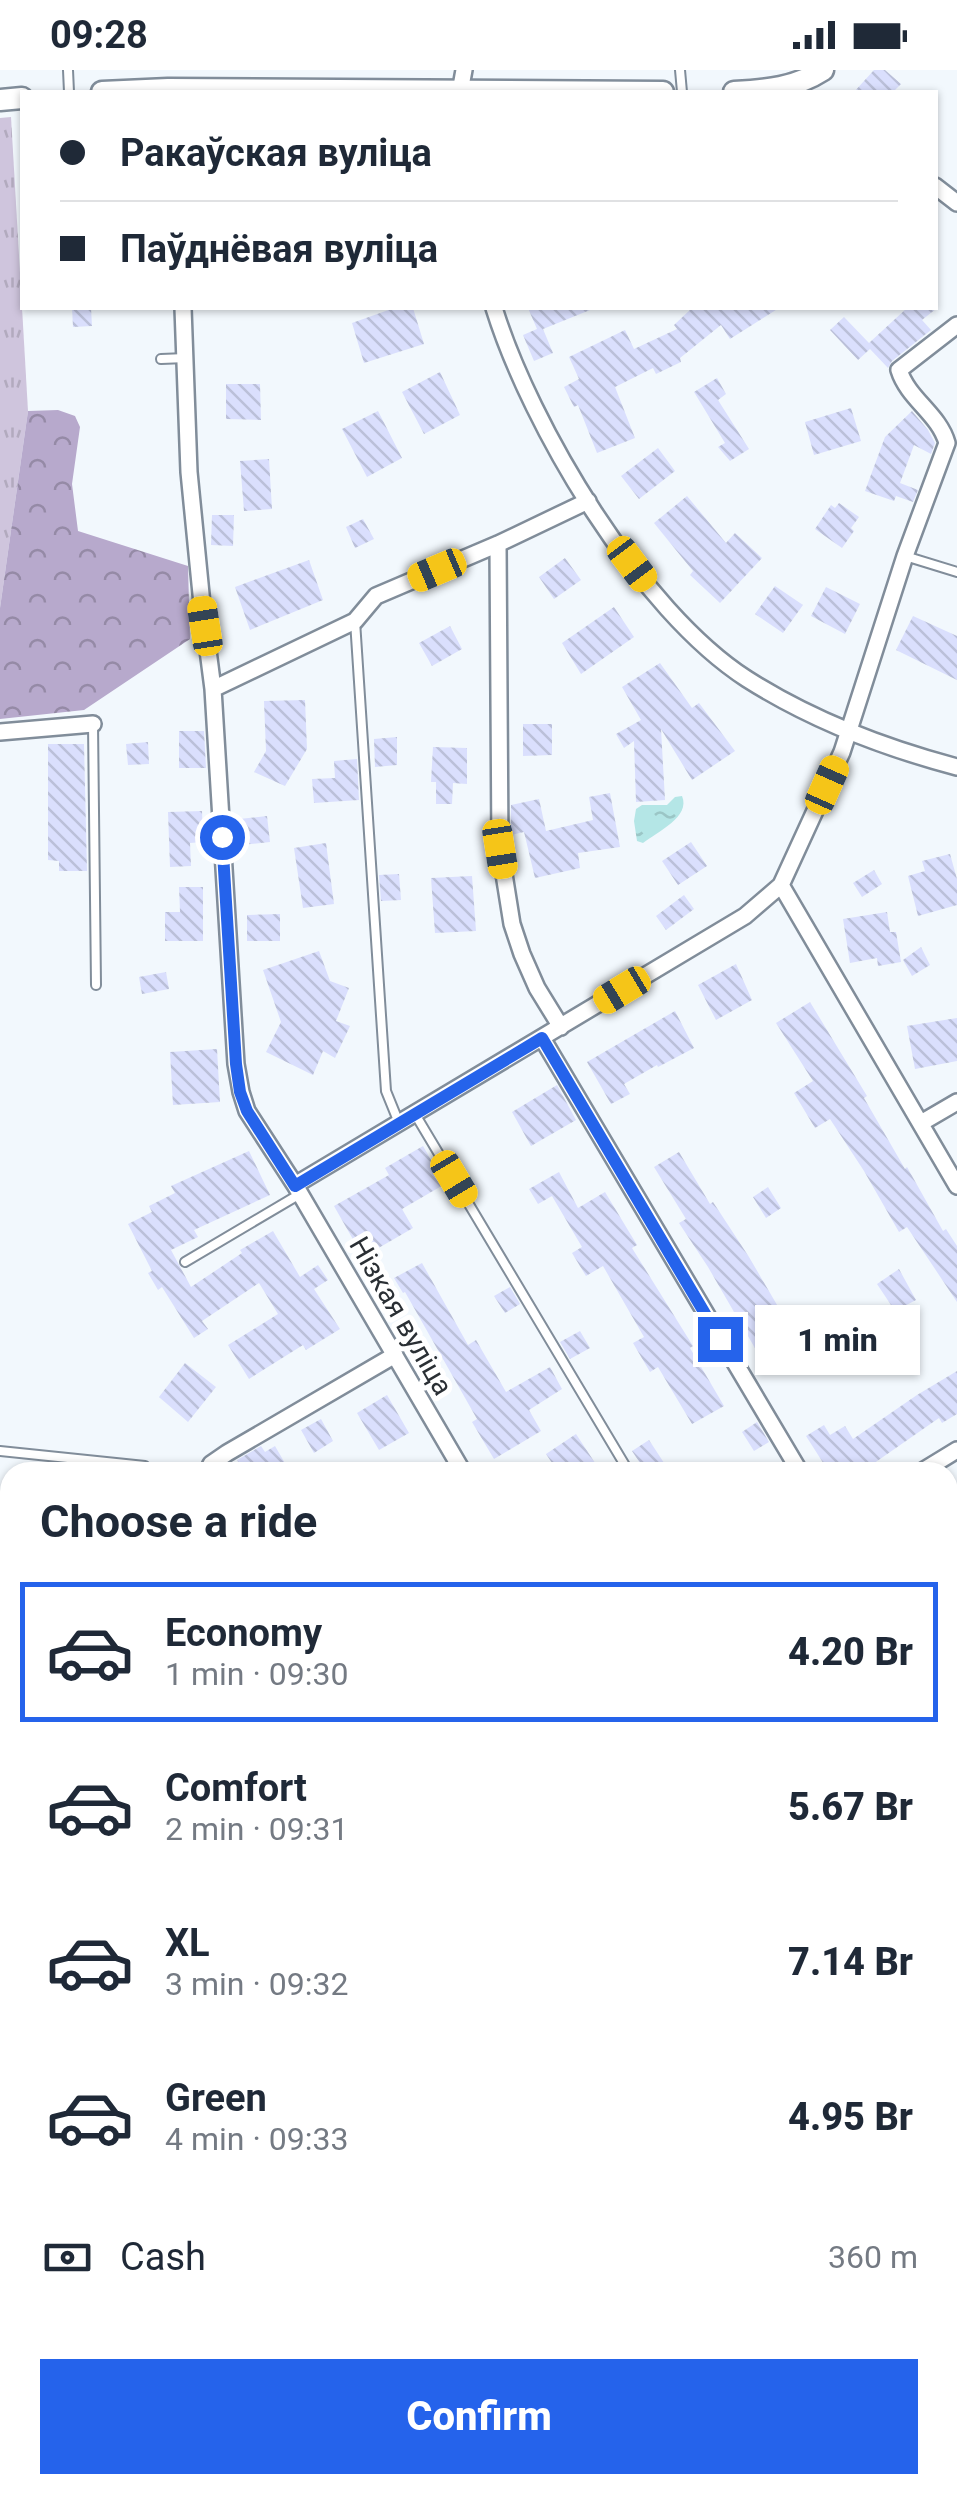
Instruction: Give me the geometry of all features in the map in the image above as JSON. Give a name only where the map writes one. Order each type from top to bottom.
[{"type":"street","points":[[759,90],[817,81]]},
{"type":"street","points":[[118,90],[168,84],[461,84],[612,90]]},
{"type":"street","name":"Нізкая вуліца","points":[[183,310],[189,472],[213,689],[240,1092],[247,1111],[298,1190],[457,1462]]},
{"type":"street","points":[[495,310],[505,344],[534,408],[588,500],[646,584],[714,655],[802,709],[850,731],[957,767]]},
{"type":"street","points":[[298,1190],[416,1114],[745,916],[782,885],[850,731],[905,556],[947,443],[944,430],[903,383],[898,370],[957,325]]},
{"type":"street","points":[[213,689],[355,621],[376,596],[588,500]]},
{"type":"street","points":[[498,544],[500,849],[512,924],[522,954],[537,988],[562,1027]]},
{"type":"street","points":[[6,732],[94,724]]},
{"type":"street","points":[[782,885],[957,1186]]},
{"type":"street","points":[[542,1038],[794,1462]]},
{"type":"street","points":[[922,1123],[957,1102]]},
{"type":"street","points":[[214,1462],[395,1355]]},
{"type":"lane","points":[[160,358],[186,358]]},
{"type":"lane","points":[[905,556],[957,572]]},
{"type":"lane","points":[[355,621],[386,1092],[400,1124]]},
{"type":"lane","points":[[94,724],[96,985]]},
{"type":"lane","points":[[416,1114],[623,1462]]},
{"type":"lane","points":[[184,1262],[298,1190]]},
{"type":"lane","points":[[0,1451],[106,1462]]},
{"type":"green space","points":[[11,117],[28,411],[0,608],[0,118]]},
{"type":"green space","points":[[58,410],[75,416],[80,427],[72,484],[78,531],[188,566],[190,639],[84,710],[0,719],[0,608],[28,411]]},
{"type":"water","points":[[682,796],[682,811],[677,817],[643,843],[637,841],[636,809],[642,805],[667,805]]},
{"type":"building","points":[[874,70],[885,70],[901,84],[895,90],[856,90]]},
{"type":"building","points":[[72,310],[91,310],[92,326],[73,327]]},
{"type":"building","points":[[388,310],[414,310],[424,344],[364,363],[352,323]]},
{"type":"building","points":[[529,310],[590,310],[543,329],[553,353],[534,361],[523,335],[537,329]]},
{"type":"building","points":[[690,310],[776,310],[730,339],[721,325],[680,358],[681,362],[656,374],[653,368],[615,387],[635,438],[597,453],[578,405],[574,407],[564,387],[579,379],[569,357],[625,330],[634,349],[677,329],[674,325]]},
{"type":"building","points":[[905,310],[934,310],[922,320],[931,330],[888,368],[870,349],[858,360],[830,330],[844,317],[869,343]]},
{"type":"building","points":[[440,372],[460,415],[424,434],[402,392]]},
{"type":"building","points":[[717,378],[726,394],[718,400],[749,449],[730,461],[718,447],[725,443],[694,392]]},
{"type":"building","points":[[226,384],[260,384],[261,420],[226,419]]},
{"type":"building","points":[[851,408],[861,441],[814,455],[805,422]]},
{"type":"building","points":[[378,411],[402,458],[367,477],[342,429]]},
{"type":"building","points":[[912,411],[935,443],[931,454],[914,445],[900,483],[918,490],[913,502],[896,496],[894,501],[865,491],[885,437]]},
{"type":"building","points":[[658,448],[675,471],[639,499],[621,476]]},
{"type":"building","points":[[269,459],[272,509],[244,511],[240,461]]},
{"type":"building","points":[[687,496],[726,543],[735,533],[762,558],[720,603],[690,575],[693,571],[654,523]]},
{"type":"building","points":[[839,503],[859,517],[842,548],[815,529],[831,505],[835,508]]},
{"type":"building","points":[[212,515],[234,515],[233,546],[211,545]]},
{"type":"building","points":[[363,519],[374,539],[355,548],[346,527]]},
{"type":"building","points":[[565,558],[581,580],[554,599],[539,577]]},
{"type":"building","points":[[309,560],[323,600],[250,630],[235,587]]},
{"type":"building","points":[[775,586],[803,605],[783,633],[755,614]]},
{"type":"building","points":[[826,587],[860,604],[845,634],[811,616]]},
{"type":"building","points":[[614,607],[634,637],[581,674],[562,643]]},
{"type":"building","points":[[913,616],[957,636],[957,680],[896,650]]},
{"type":"building","points":[[450,626],[462,649],[432,666],[419,643]]},
{"type":"building","points":[[660,663],[692,708],[699,703],[735,751],[692,780],[661,729],[665,800],[636,802],[634,741],[624,748],[616,734],[641,720],[622,687]]},
{"type":"building","points":[[305,700],[307,749],[285,786],[254,772],[266,751],[264,701]]},
{"type":"building","points":[[523,724],[552,724],[552,755],[523,756]]},
{"type":"building","points":[[179,731],[204,731],[206,768],[179,768]]},
{"type":"building","points":[[397,737],[397,765],[375,767],[374,739]]},
{"type":"building","points":[[148,742],[149,764],[128,765],[126,744]]},
{"type":"building","points":[[48,744],[84,744],[87,871],[59,871],[59,861],[48,860]]},
{"type":"building","points":[[433,747],[467,748],[467,784],[453,783],[452,804],[436,804],[436,782],[431,782]]},
{"type":"building","points":[[357,759],[359,800],[314,803],[312,779],[335,778],[334,761]]},
{"type":"building","points":[[610,793],[620,847],[578,853],[580,868],[535,878],[524,832],[511,835],[511,805],[539,799],[546,831],[593,820],[589,797]]},
{"type":"building","points":[[202,811],[203,842],[190,843],[191,866],[170,867],[168,812]]},
{"type":"building","points":[[267,816],[270,842],[241,845],[239,819]]},
{"type":"building","points":[[691,842],[707,866],[678,885],[662,861]]},
{"type":"building","points":[[326,843],[334,904],[303,908],[294,848]]},
{"type":"building","points":[[950,854],[957,879],[957,905],[918,916],[908,876],[925,871],[922,861]]},
{"type":"building","points":[[874,870],[882,884],[862,897],[853,883]]},
{"type":"building","points":[[399,874],[401,900],[381,901],[379,875]]},
{"type":"building","points":[[472,876],[476,931],[435,933],[431,878]]},
{"type":"building","points":[[179,887],[203,887],[203,941],[165,941],[165,912],[180,912]]},
{"type":"building","points":[[684,895],[694,909],[666,930],[656,916]]},
{"type":"building","points":[[887,912],[890,932],[896,932],[901,962],[878,966],[877,958],[850,963],[843,919]]},
{"type":"building","points":[[280,914],[280,941],[247,941],[247,915]]},
{"type":"building","points":[[921,947],[930,965],[912,976],[903,960]]},
{"type":"building","points":[[319,951],[330,981],[349,988],[336,1021],[350,1026],[335,1058],[323,1051],[313,1075],[266,1052],[281,1022],[263,970]]},
{"type":"building","points":[[736,964],[752,1000],[716,1020],[698,985]]},
{"type":"building","points":[[166,972],[169,989],[142,994],[139,977]]},
{"type":"building","points":[[810,1002],[867,1096],[864,1098],[905,1169],[943,1231],[946,1229],[957,1246],[957,1302],[907,1227],[899,1232],[830,1119],[815,1128],[794,1093],[813,1081],[776,1023]]},
{"type":"building","points":[[675,1011],[694,1048],[624,1084],[630,1094],[611,1104],[587,1062]]},
{"type":"building","points":[[957,1018],[957,1061],[915,1069],[907,1026]]},
{"type":"building","points":[[217,1049],[220,1102],[173,1105],[170,1052]]},
{"type":"building","points":[[557,1085],[576,1120],[531,1146],[512,1112]]},
{"type":"building","points":[[423,1146],[445,1184],[402,1209],[413,1228],[363,1257],[334,1206],[389,1175],[385,1168]]},
{"type":"building","points":[[249,1151],[270,1195],[194,1230],[198,1237],[171,1250],[191,1287],[273,1231],[300,1277],[318,1265],[328,1280],[314,1289],[340,1329],[306,1350],[303,1345],[249,1379],[228,1345],[278,1314],[259,1283],[202,1321],[208,1329],[194,1338],[162,1287],[158,1290],[148,1273],[152,1271],[128,1224],[152,1212],[149,1206],[175,1193],[171,1186]]},
{"type":"building","points":[[679,1152],[805,1345],[767,1369],[679,1223],[686,1219],[654,1167]]},
{"type":"building","points":[[559,1172],[578,1208],[605,1192],[637,1245],[632,1248],[693,1346],[690,1348],[724,1406],[692,1424],[658,1367],[650,1372],[633,1343],[644,1337],[603,1266],[586,1276],[572,1253],[582,1247],[552,1196],[538,1204],[529,1189]]},
{"type":"building","points":[[768,1187],[781,1208],[766,1218],[753,1197]]},
{"type":"building","points":[[422,1263],[468,1345],[476,1340],[506,1392],[550,1367],[562,1389],[529,1410],[541,1431],[494,1459],[472,1422],[477,1419],[394,1278]]},
{"type":"building","points":[[899,1269],[916,1300],[895,1311],[877,1284]]},
{"type":"building","points":[[510,1287],[520,1304],[505,1313],[494,1296]]},
{"type":"building","points":[[580,1331],[590,1348],[570,1359],[560,1342]]},
{"type":"building","points":[[878,1342],[892,1365],[877,1374],[863,1351]]},
{"type":"building","points":[[185,1363],[216,1387],[188,1422],[159,1397]]},
{"type":"building","points":[[957,1371],[957,1414],[942,1423],[939,1418],[876,1462],[823,1462],[806,1436],[824,1425],[830,1435],[845,1426],[853,1439]]},
{"type":"building","points":[[387,1395],[409,1433],[379,1450],[357,1413]]},
{"type":"building","points":[[321,1419],[333,1441],[314,1453],[301,1430]]},
{"type":"building","points":[[757,1422],[769,1442],[754,1451],[742,1432]]},
{"type":"building","points":[[576,1434],[594,1462],[551,1462],[546,1454]]},
{"type":"building","points":[[649,1440],[663,1462],[639,1462],[632,1451]]},
{"type":"building","points":[[261,1446],[265,1452],[275,1446],[284,1462],[238,1462]]},
{"type":"route","points":[[222,837],[240,1092],[247,1111],[295,1186],[542,1038],[720,1339]]}]
